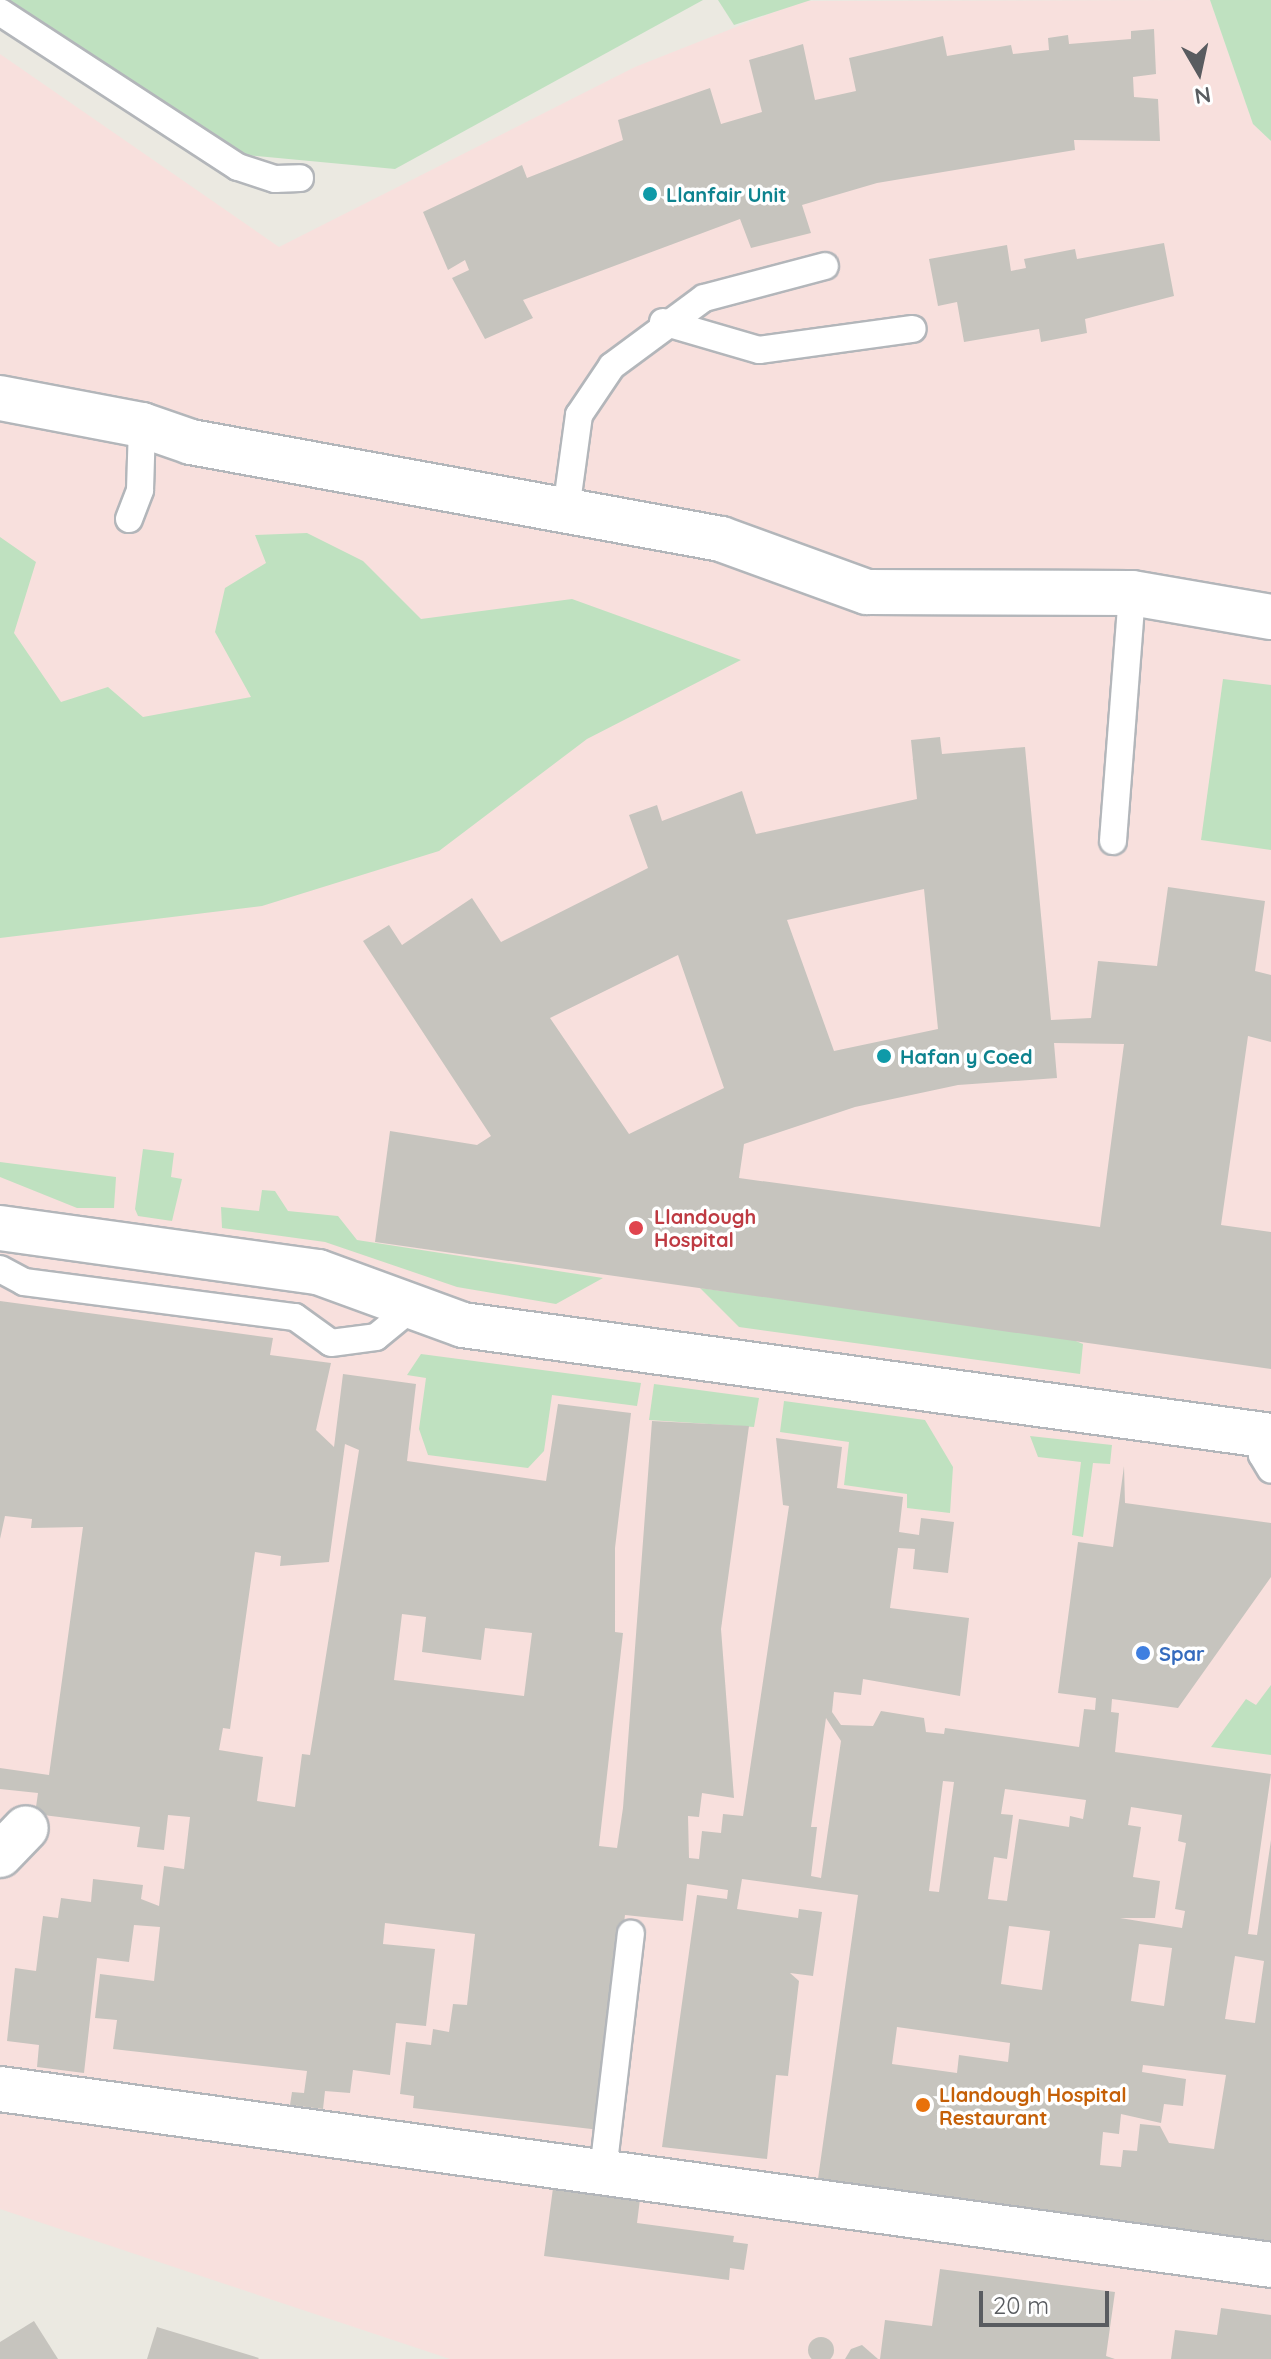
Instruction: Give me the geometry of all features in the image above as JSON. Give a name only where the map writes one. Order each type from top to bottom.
[{"type":"street","points":[[0,398],[142,425],[191,442],[721,539],[867,592],[1132,593],[1271,617]]},
{"type":"street","points":[[0,1228],[318,1272],[409,1310],[463,1325],[1269,1447]]},
{"type":"street","points":[[0,2089],[1271,2265]]},
{"type":"lane","points":[[0,12],[238,167],[275,179],[300,178]]},
{"type":"lane","points":[[566,510],[588,391],[663,322],[704,298],[825,266]]},
{"type":"lane","points":[[663,322],[759,350],[913,329]]},
{"type":"lane","points":[[129,519],[140,490],[142,425]]},
{"type":"lane","points":[[1113,841],[1132,593]]},
{"type":"lane","points":[[0,1269],[24,1282],[295,1317],[331,1343],[376,1337],[409,1310]]},
{"type":"lane","points":[[603,2171],[631,1934]]},
{"type":"shaded area","name":"Llandough Hospital","points":[[1210,0],[1253,124],[1271,141],[1271,2359],[450,2359],[0,2209],[0,54],[279,247],[635,67],[802,1]]},
{"type":"green space","points":[[0,0],[703,0],[395,169],[234,154]]},
{"type":"green space","points":[[718,0],[811,0],[734,25]]},
{"type":"green space","points":[[1210,0],[1271,0],[1271,141],[1253,124]]},
{"type":"green space","points":[[307,533],[363,561],[421,619],[572,599],[741,660],[587,739],[439,851],[262,906],[0,938],[0,537],[36,562],[14,633],[61,702],[108,687],[143,717],[251,697],[215,632],[225,588],[266,563],[255,535]]},
{"type":"green space","points":[[1223,679],[1271,685],[1271,850],[1201,840]]},
{"type":"green space","points":[[143,1149],[174,1153],[171,1177],[182,1179],[172,1221],[138,1216],[135,1209]]},
{"type":"green space","points":[[0,1162],[116,1177],[114,1208],[77,1208],[0,1177]]},
{"type":"green space","points":[[262,1190],[275,1191],[288,1211],[338,1216],[357,1240],[603,1278],[556,1304],[457,1287],[325,1242],[222,1228],[221,1207],[259,1211]]},
{"type":"green space","points":[[700,1288],[1066,1337],[1083,1344],[1080,1374],[739,1327]]},
{"type":"green space","points":[[421,1354],[641,1383],[637,1406],[552,1395],[544,1451],[528,1468],[428,1455],[419,1429],[426,1378],[407,1375]]},
{"type":"green space","points":[[654,1384],[759,1398],[754,1427],[649,1420]]},
{"type":"green space","points":[[784,1401],[925,1420],[953,1467],[950,1513],[907,1508],[907,1494],[844,1485],[849,1442],[780,1432]]},
{"type":"green space","points":[[1030,1436],[1112,1445],[1110,1464],[1093,1463],[1083,1537],[1072,1535],[1081,1462],[1038,1457]]},
{"type":"green space","points":[[1271,1685],[1271,1755],[1211,1747],[1246,1699],[1256,1705]]},
{"type":"building","name":"Llanfair Unit","points":[[1154,29],[1156,74],[1133,77],[1134,97],[1158,99],[1160,141],[1074,140],[1075,150],[877,183],[802,205],[811,233],[751,248],[740,219],[523,300],[533,318],[485,339],[452,278],[469,270],[465,260],[448,270],[423,212],[522,165],[527,178],[623,140],[618,120],[710,88],[721,124],[762,112],[749,60],[803,44],[815,100],[856,91],[849,58],[943,36],[947,56],[1011,45],[1013,54],[1049,50],[1048,38],[1068,35],[1069,44],[1131,39],[1131,31]]},
{"type":"building","points":[[1164,243],[1174,296],[1085,319],[1087,333],[1041,342],[1039,329],[964,342],[957,302],[938,306],[929,259],[1007,245],[1011,271],[1026,268],[1024,259],[1075,249],[1077,259]]},
{"type":"building","name":"Hafan y Coed","points":[[940,737],[942,754],[1025,747],[1051,1020],[1091,1018],[1098,961],[1157,966],[1168,887],[1265,901],[1255,971],[1271,975],[1271,1042],[1248,1036],[1221,1225],[1271,1232],[1271,1369],[375,1242],[390,1131],[477,1145],[491,1136],[363,941],[389,925],[402,945],[472,898],[501,942],[648,868],[629,815],[657,805],[662,821],[742,791],[756,834],[917,799],[911,740]],"holes":[[[924,889],[938,1029],[834,1051],[787,920]],[[678,955],[724,1088],[629,1134],[550,1018]],[[1054,1043],[1124,1044],[1100,1227],[739,1178],[744,1144],[855,1107],[958,1085],[1057,1078]]]},
{"type":"building","points":[[0,1301],[273,1338],[270,1355],[331,1363],[316,1430],[334,1447],[343,1374],[416,1384],[407,1461],[546,1481],[558,1404],[631,1413],[615,1548],[615,1632],[623,1633],[599,1846],[617,1848],[623,1808],[652,1421],[749,1426],[721,1629],[734,1798],[702,1793],[699,1817],[688,1816],[689,1858],[699,1859],[702,1831],[721,1833],[723,1814],[743,1816],[789,1506],[783,1505],[776,1438],[842,1447],[837,1488],[903,1497],[899,1532],[919,1535],[921,1518],[954,1522],[948,1573],[913,1569],[915,1549],[898,1548],[890,1608],[969,1618],[960,1696],[863,1679],[861,1695],[834,1692],[832,1712],[841,1725],[873,1726],[881,1711],[924,1718],[926,1732],[944,1734],[945,1728],[1079,1747],[1084,1709],[1095,1710],[1096,1698],[1058,1693],[1078,1542],[1113,1547],[1124,1466],[1125,1503],[1271,1523],[1271,1577],[1178,1708],[1112,1699],[1111,1712],[1119,1713],[1115,1752],[1271,1774],[1248,1934],[1257,1935],[1271,1840],[1271,2249],[817,2186],[858,1895],[742,1879],[737,1909],[798,1918],[799,1909],[822,1912],[813,1976],[790,1973],[799,1981],[788,2076],[776,2075],[767,2159],[662,2147],[697,1895],[727,1899],[728,1890],[687,1884],[683,1921],[625,1915],[600,2130],[413,2108],[414,2096],[400,2094],[406,2042],[431,2045],[433,2029],[449,2032],[453,2004],[467,2005],[475,1934],[385,1923],[383,1944],[435,1949],[426,2026],[396,2023],[390,2075],[353,2070],[350,2093],[325,2091],[323,2109],[290,2105],[292,2092],[304,2093],[307,2071],[113,2049],[117,2020],[95,2018],[100,1974],[154,1981],[160,1927],[134,1925],[129,1962],[97,1958],[84,2073],[37,2067],[39,2045],[7,2041],[15,1968],[36,1971],[43,1916],[58,1918],[61,1898],[91,1902],[93,1879],[143,1885],[141,1899],[159,1906],[164,1866],[184,1869],[190,1817],[168,1815],[164,1850],[137,1847],[140,1827],[35,1814],[38,1793],[0,1789],[0,1768],[49,1775],[83,1527],[31,1528],[32,1519],[5,1516],[0,1539]],"holes":[[[345,1444],[359,1450],[310,1755],[302,1754],[295,1807],[257,1801],[263,1757],[219,1750],[223,1728],[230,1729],[255,1552],[281,1556],[280,1566],[329,1562]],[[402,1614],[426,1617],[422,1652],[481,1660],[485,1628],[532,1633],[524,1696],[394,1680]],[[826,1718],[841,1741],[821,1878],[811,1876],[817,1827],[811,1827]],[[943,1781],[954,1782],[939,1892],[929,1891]],[[1005,1789],[1086,1800],[1083,1819],[1070,1816],[1069,1827],[1019,1819],[1007,1901],[988,1899],[994,1857],[1007,1859],[1013,1815],[1001,1814]],[[1131,1807],[1182,1815],[1178,1841],[1186,1843],[1175,1909],[1185,1911],[1182,1928],[1120,1918],[1155,1918],[1160,1881],[1133,1877],[1141,1827],[1128,1825]],[[1009,1926],[1050,1931],[1042,1990],[1001,1984]],[[1139,1944],[1172,1948],[1164,2006],[1131,2001]],[[1235,1956],[1264,1961],[1255,2023],[1225,2019]],[[897,2027],[1010,2043],[1008,2062],[959,2055],[957,2073],[892,2064]],[[1143,2065],[1226,2075],[1214,2149],[1169,2143],[1160,2126],[1140,2124],[1137,2151],[1123,2150],[1121,2167],[1100,2165],[1103,2132],[1119,2134],[1121,2114],[1161,2123],[1164,2104],[1183,2106],[1186,2079],[1142,2072]]]},
{"type":"building","points":[[553,2188],[640,2199],[637,2223],[734,2236],[733,2242],[748,2244],[744,2270],[730,2268],[729,2280],[544,2256]]},
{"type":"building","points":[[940,2269],[1115,2292],[1106,2356],[1115,2359],[880,2359],[885,2320],[932,2326]]},
{"type":"building","points":[[1221,2308],[1271,2315],[1271,2359],[1171,2359],[1175,2330],[1217,2335]]},
{"type":"building","points":[[34,2321],[58,2359],[0,2359],[0,2342]]},
{"type":"building","points":[[157,2327],[259,2358],[147,2359]]},
{"type":"building","points":[[821,2337],[830,2341],[834,2350],[830,2359],[821,2363],[812,2359],[808,2350],[812,2341]]},
{"type":"building","points":[[862,2345],[878,2359],[845,2359],[851,2349]]},
{"type":"place","name":"Llanfair Unit","points":[[650,194]]},
{"type":"place","name":"Hafan y Coed","points":[[884,1056]]},
{"type":"place","name":"Llandough Hospital","points":[[636,1228]]},
{"type":"place","name":"Spar","points":[[1143,1653]]},
{"type":"place","name":"Llandough Hospital Restaurant","points":[[923,2105]]}]
